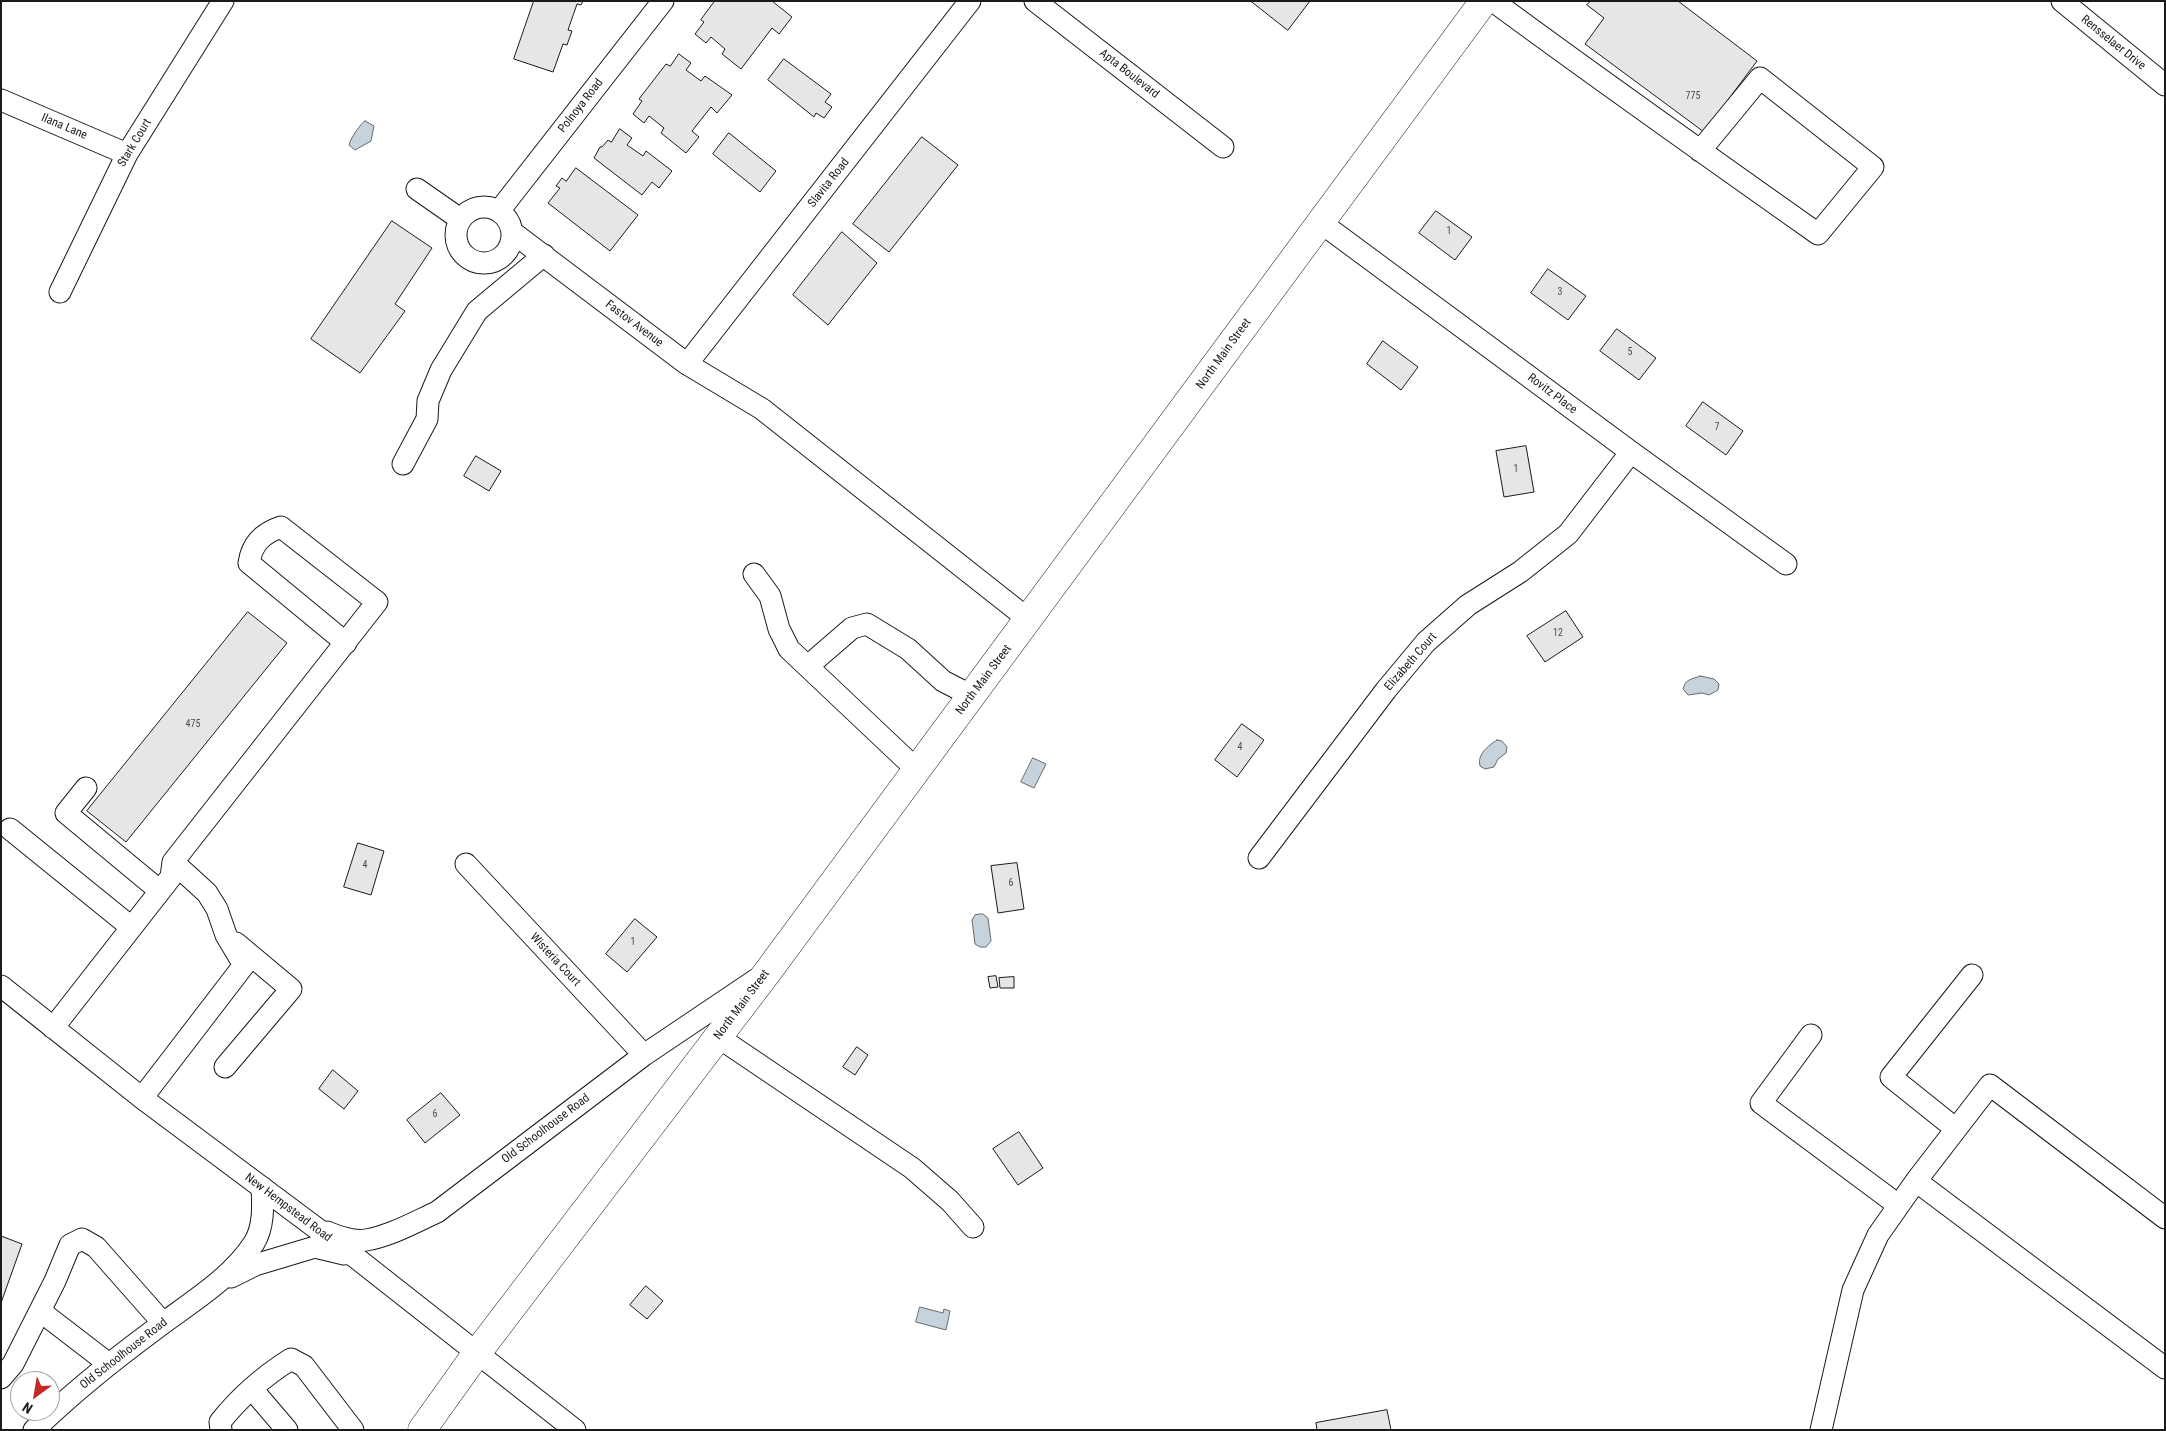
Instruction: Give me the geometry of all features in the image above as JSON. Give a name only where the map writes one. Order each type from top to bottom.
[{"type":"main road","name":"North Main Street","points":[[422,1430],[477,1353],[766,974],[1484,1]]},
{"type":"street","name":"Stark Court","points":[[60,292],[126,154],[224,1]]},
{"type":"street","name":"Polnoya Road","points":[[498,211],[663,1]]},
{"type":"street","name":"Slavita Road","points":[[687,364],[970,1]]},
{"type":"street","name":"Apta Boulevard","points":[[1035,1],[1224,147]]},
{"type":"street","points":[[1493,1],[1700,151],[1818,234],[1873,166],[1760,78],[1700,151]]},
{"type":"street","name":"Rensselaer Drive","points":[[2062,1],[2165,86]]},
{"type":"street","name":"Ilana Lane","points":[[1,100],[126,154]]},
{"type":"street","points":[[417,189],[460,219]]},
{"type":"street","points":[[482,207],[498,211],[505,217],[512,232],[511,242],[500,258],[491,262],[481,263],[472,260],[458,246],[456,237],[460,219],[466,213],[482,207]]},
{"type":"street","name":"Rovitz Place","points":[[1320,222],[1786,564]]},
{"type":"street","name":"Fastov Avenue","points":[[512,232],[687,364],[762,409],[1028,619]]},
{"type":"street","points":[[403,464],[427,419],[428,401],[441,370],[477,311],[544,255]]},
{"type":"street","name":"Elizabeth Court","points":[[1259,858],[1386,690],[1426,642],[1468,605],[1520,572],[1568,534],[1632,452]]},
{"type":"street","points":[[53,1028],[171,877],[173,862],[346,643],[377,602],[281,527],[266,532],[251,553],[249,563],[346,643]]},
{"type":"street","points":[[754,574],[770,596],[779,629],[789,648],[917,770]]},
{"type":"street","points":[[808,666],[852,628],[867,624],[908,649],[943,681],[972,696]]},
{"type":"street","points":[[86,788],[66,813],[160,891]]},
{"type":"street","points":[[10,829],[131,927]]},
{"type":"street","points":[[142,1098],[244,965],[226,935],[217,909],[207,893],[173,862]]},
{"type":"street","name":"Wisteria Court","points":[[466,864],[644,1055]]},
{"type":"street","points":[[225,1067],[291,989],[226,935]]},
{"type":"street","name":"Old Schoolhouse Road","points":[[313,1227],[342,1238],[365,1240],[399,1229],[437,1212],[644,1055],[766,974]]},
{"type":"street","points":[[1956,1128],[1891,1077],[1972,975]]},
{"type":"street","name":"New Hempstead Road","points":[[1,986],[142,1098],[354,1257],[575,1430]]},
{"type":"street","points":[[1811,1035],[1761,1102],[1898,1205]]},
{"type":"street","points":[[718,1037],[912,1168],[950,1202],[973,1227]]},
{"type":"street","points":[[1821,1430],[1853,1290],[1878,1235],[1916,1181],[1990,1086],[2165,1218]]},
{"type":"street","points":[[1916,1181],[2165,1368]]},
{"type":"street","name":"Old Schoolhouse Road","points":[[34,1430],[109,1364],[217,1283],[240,1261],[255,1241],[263,1213],[262,1187]]},
{"type":"street","points":[[7,1371],[40,1311],[70,1246],[82,1239],[96,1248],[163,1323]]},
{"type":"street","name":"Old Schoolhouse Road","points":[[217,1283],[254,1265],[315,1247],[354,1257]]},
{"type":"street","points":[[40,1311],[109,1364]]},
{"type":"street","points":[[221,1430],[220,1422],[233,1406],[291,1359],[304,1366],[354,1430]]},
{"type":"street","points":[[252,1389],[287,1430]]},
{"type":"shaded area","points":[[365,121],[374,126],[371,141],[355,150],[349,145],[350,142],[358,128]]},
{"type":"shaded area","points":[[1700,676],[1714,679],[1719,684],[1718,690],[1709,695],[1702,693],[1688,695],[1683,689],[1686,683]]},
{"type":"shaded area","points":[[1497,740],[1502,741],[1507,747],[1506,753],[1498,759],[1494,767],[1485,769],[1480,766],[1480,758],[1487,748]]},
{"type":"shaded area","points":[[1033,758],[1046,764],[1034,788],[1021,782]]},
{"type":"shaded area","points":[[983,914],[988,918],[991,941],[986,947],[980,947],[975,944],[972,920],[975,915]]},
{"type":"shaded area","points":[[920,1307],[943,1313],[944,1309],[950,1311],[946,1330],[916,1322]]},
{"type":"building","points":[[534,1],[583,1],[581,5],[577,4],[568,30],[572,31],[567,45],[563,44],[553,72],[514,59]]},
{"type":"building","points":[[715,1],[772,1],[792,17],[779,34],[772,28],[741,69],[722,54],[725,49],[711,37],[706,43],[695,34],[704,22],[701,20]]},
{"type":"building","points":[[1251,1],[1310,1],[1288,30]]},
{"type":"building","points":[[1591,1],[1678,1],[1757,61],[1704,132],[1585,44],[1604,18],[1587,5]]},
{"type":"building","points":[[679,54],[691,63],[686,70],[701,81],[705,76],[732,95],[717,113],[711,107],[692,131],[699,137],[686,153],[661,133],[664,128],[649,116],[644,123],[633,114],[642,101],[639,99],[666,64],[670,66]]},
{"type":"building","points":[[784,59],[831,94],[825,102],[832,107],[824,118],[816,113],[814,117],[768,80]]},
{"type":"building","points":[[620,129],[632,138],[627,145],[643,156],[646,151],[672,171],[659,188],[652,182],[642,195],[594,158],[600,147],[608,140],[611,142]]},
{"type":"building","points":[[729,133],[776,171],[760,192],[713,154]]},
{"type":"building","points":[[922,137],[958,165],[889,252],[853,224]]},
{"type":"building","points":[[576,168],[638,215],[610,251],[548,203],[560,188],[556,186],[562,178],[566,181]]},
{"type":"building","points":[[1436,211],[1472,237],[1455,260],[1419,233]]},
{"type":"building","points":[[392,221],[432,248],[395,304],[405,311],[360,373],[311,339]]},
{"type":"building","points":[[842,232],[877,263],[828,325],[793,295]]},
{"type":"building","points":[[1548,269],[1586,296],[1568,320],[1531,293]]},
{"type":"building","points":[[1617,329],[1656,358],[1639,380],[1600,351]]},
{"type":"building","points":[[1383,341],[1418,367],[1401,390],[1367,364]]},
{"type":"building","points":[[1703,402],[1743,431],[1726,455],[1686,426]]},
{"type":"building","points":[[1526,446],[1534,492],[1504,497],[1496,451]]},
{"type":"building","points":[[476,456],[501,471],[489,491],[464,476]]},
{"type":"building","points":[[1566,611],[1583,637],[1545,662],[1527,636]]},
{"type":"building","points":[[248,612],[287,643],[126,842],[87,811]]},
{"type":"building","points":[[1242,724],[1264,740],[1237,777],[1215,760]]},
{"type":"building","points":[[358,843],[384,851],[371,895],[344,887]]},
{"type":"building","points":[[1017,863],[1024,909],[998,913],[991,866]]},
{"type":"building","points":[[635,919],[657,937],[627,972],[606,954]]},
{"type":"building","points":[[996,976],[998,987],[990,988],[988,977]]},
{"type":"building","points":[[1014,977],[1014,988],[1000,988],[999,978]]},
{"type":"building","points":[[857,1047],[868,1055],[855,1075],[843,1067]]},
{"type":"building","points":[[333,1070],[358,1091],[344,1109],[319,1089]]},
{"type":"building","points":[[441,1093],[460,1115],[425,1143],[407,1120]]},
{"type":"building","points":[[1019,1132],[1043,1168],[1018,1185],[993,1149]]},
{"type":"building","points":[[1,1236],[22,1244],[1,1303]]},
{"type":"building","points":[[646,1286],[663,1301],[647,1319],[630,1305]]},
{"type":"building","points":[[1387,1410],[1391,1430],[1317,1430],[1316,1423]]}]
